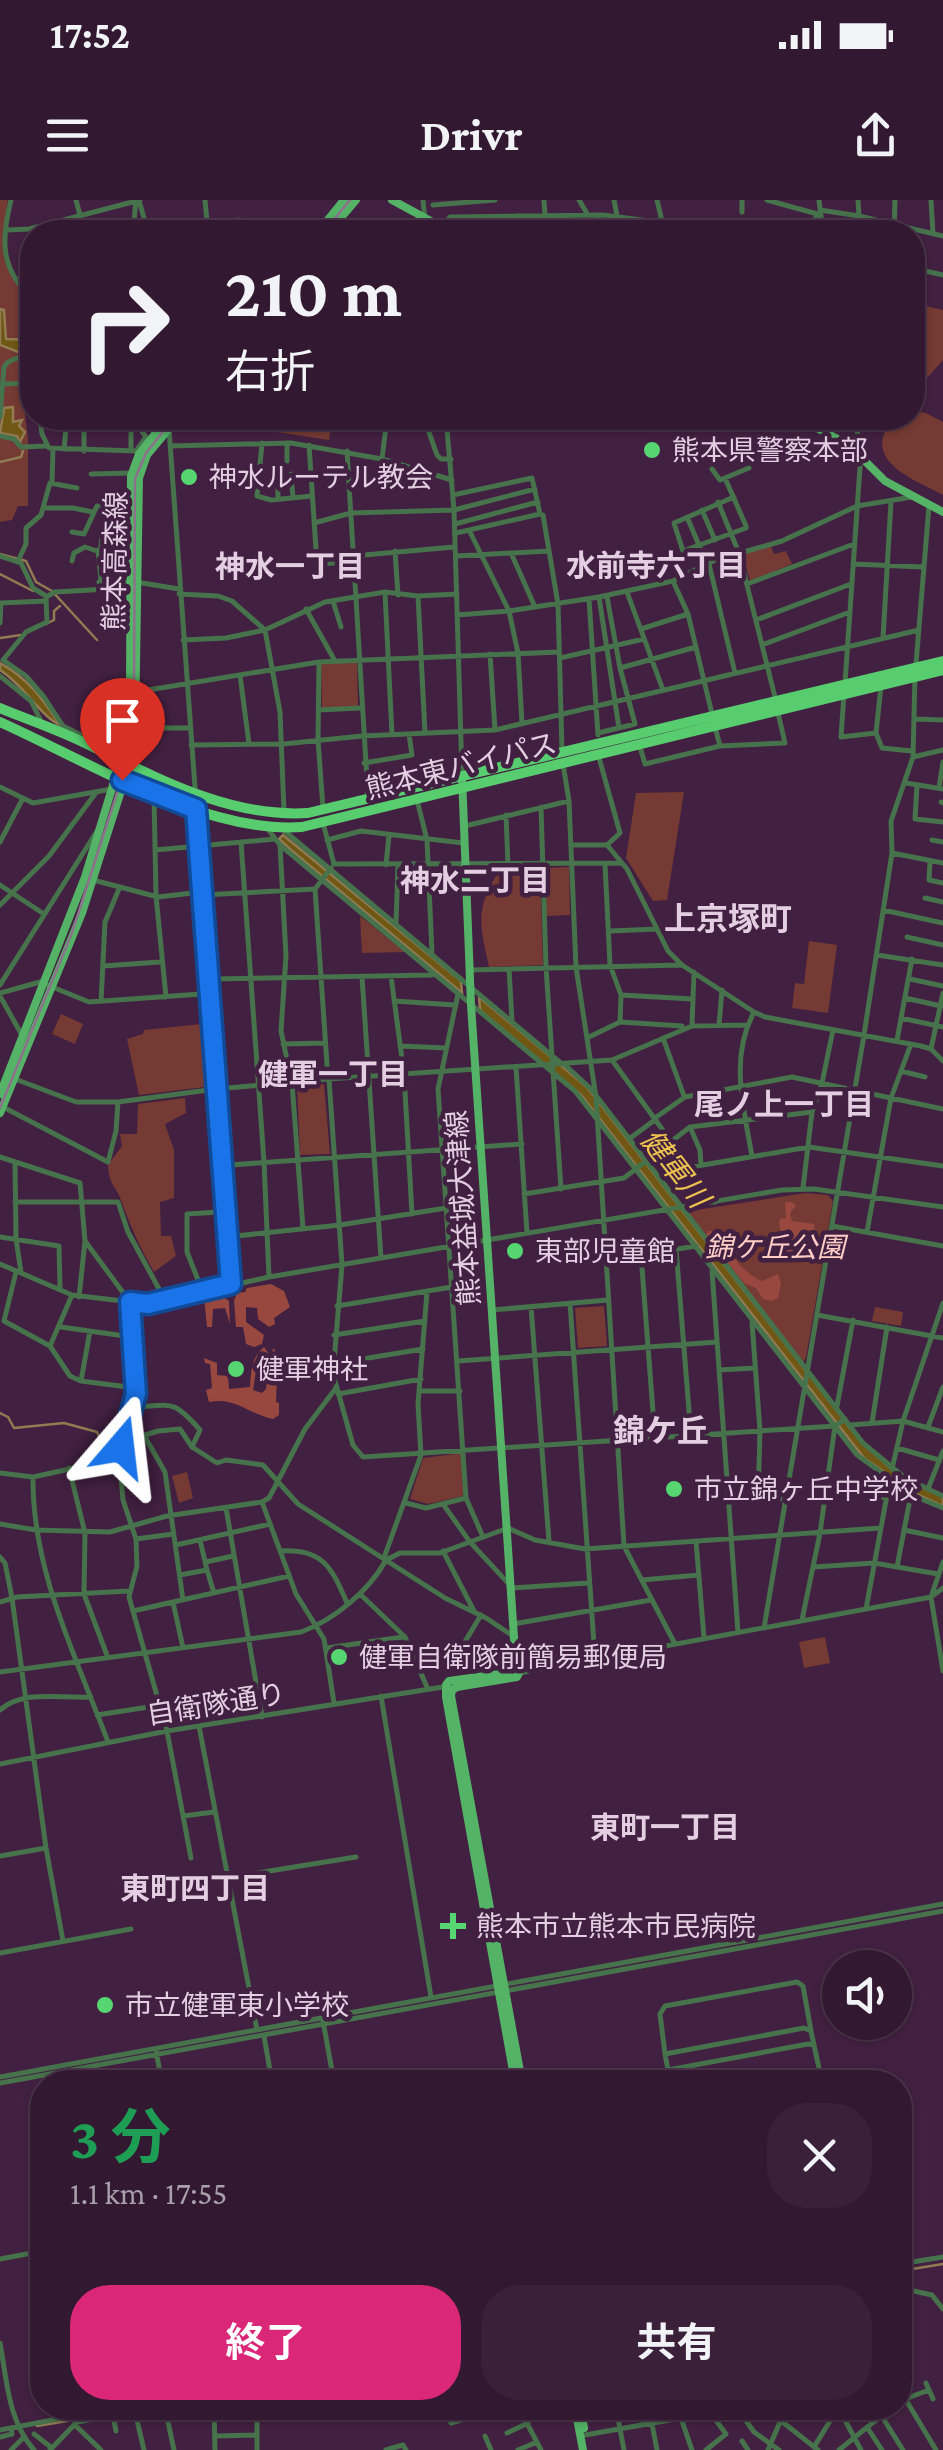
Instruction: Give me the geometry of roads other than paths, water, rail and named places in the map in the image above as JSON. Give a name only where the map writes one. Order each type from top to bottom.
[{"type":"highway","name":"熊本東バイパス","points":[[844,690],[881,685],[943,660]]},
{"type":"highway","name":"熊本東バイパス","points":[[0,722],[119,782],[196,813],[266,826],[278,834],[462,790],[621,738],[915,672],[943,670]]},
{"type":"highway","name":"熊本東バイパス","points":[[0,708],[194,792],[284,814],[563,758]]},
{"type":"highway","name":"熊本東バイパス","points":[[621,738],[640,744],[714,720]]},
{"type":"main road","points":[[328,220],[344,200]]},
{"type":"main road","points":[[339,220],[356,200]]},
{"type":"main road","points":[[392,200],[425,220]]},
{"type":"main road","name":"熊本高森線","points":[[0,1094],[11,1077],[89,879],[125,764],[136,692],[130,546],[132,473],[139,454],[159,430]]},
{"type":"main road","name":"熊本高森線","points":[[125,764],[138,478],[150,441],[166,430]]},
{"type":"main road","points":[[820,430],[861,453],[885,481],[943,512]]},
{"type":"main road","name":"熊本益城大津線","points":[[462,776],[486,1241],[519,1672]]},
{"type":"main road","name":"熊本高森線","points":[[89,879],[119,782]]},
{"type":"main road","name":"熊本高森線","points":[[1,1109],[23,1037],[49,984]]},
{"type":"main road","name":"熊本益城大津線","points":[[508,1673],[513,1662],[514,1637]]},
{"type":"main road","points":[[502,1988],[442,1685],[455,1679],[519,1672]]},
{"type":"main road","points":[[517,2070],[452,1690],[514,1678],[519,1672]]},
{"type":"main road","points":[[580,2420],[585,2450]]},
{"type":"main road","points":[[581,2420],[585,2450]]},
{"type":"street","points":[[11,200],[4,256],[20,285]]},
{"type":"street","points":[[76,200],[80,216]]},
{"type":"street","points":[[64,220],[137,200]]},
{"type":"street","points":[[423,200],[425,220]]},
{"type":"street","points":[[432,206],[495,200]]},
{"type":"street","points":[[544,200],[552,220]]},
{"type":"street","points":[[579,200],[588,215]]},
{"type":"street","points":[[614,200],[617,216]]},
{"type":"street","points":[[742,200],[742,212]]},
{"type":"street","points":[[767,200],[820,213],[878,220]]},
{"type":"street","points":[[820,200],[821,220]]},
{"type":"street","points":[[858,200],[859,216]]},
{"type":"street","points":[[931,200],[933,234]]},
{"type":"street","points":[[461,202],[462,217]]},
{"type":"street","points":[[813,220],[820,213]]},
{"type":"street","points":[[596,215],[598,220]]},
{"type":"street","points":[[449,220],[596,215],[651,220]]},
{"type":"street","points":[[519,216],[522,220]]},
{"type":"street","points":[[8,230],[20,229]]},
{"type":"street","points":[[925,232],[943,236]]},
{"type":"street","points":[[0,417],[1,384],[8,362],[20,357]]},
{"type":"street","points":[[18,561],[26,544],[26,528],[40,518],[52,483],[51,448],[42,430]]},
{"type":"street","points":[[64,450],[66,430]]},
{"type":"street","points":[[84,430],[84,451]]},
{"type":"street","points":[[131,446],[133,430]]},
{"type":"street","points":[[0,436],[21,447],[136,451],[150,441],[142,430]]},
{"type":"street","points":[[169,430],[194,792],[202,845],[240,1282]]},
{"type":"street","points":[[382,459],[386,430]]},
{"type":"street","points":[[428,430],[437,454],[450,459]]},
{"type":"street","points":[[447,430],[455,524],[462,776]]},
{"type":"street","points":[[857,430],[861,453],[841,737],[876,733]]},
{"type":"street","points":[[287,443],[287,461]]},
{"type":"street","points":[[262,444],[257,496],[312,496]]},
{"type":"street","points":[[170,446],[308,445],[382,459],[452,480]]},
{"type":"street","points":[[308,445],[317,564],[395,551],[455,547]]},
{"type":"street","points":[[346,452],[368,799]]},
{"type":"street","points":[[712,469],[718,480],[749,468]]},
{"type":"street","points":[[91,474],[132,473]]},
{"type":"street","points":[[291,474],[293,498]]},
{"type":"street","points":[[278,478],[278,499]]},
{"type":"street","points":[[453,495],[532,478],[540,514],[544,515],[558,604],[576,967],[596,1097],[624,1546],[675,1644]]},
{"type":"street","points":[[726,478],[746,526],[684,551],[673,525],[734,498]]},
{"type":"street","points":[[52,483],[77,488]]},
{"type":"street","points":[[314,524],[350,513],[454,510],[536,490]]},
{"type":"street","points":[[457,616],[603,597],[673,581],[739,552],[782,541],[857,506],[912,497]]},
{"type":"street","points":[[882,638],[892,500]]},
{"type":"street","points":[[455,524],[538,502]]},
{"type":"street","points":[[640,744],[644,764],[720,746],[786,743],[739,552],[718,502]]},
{"type":"street","points":[[72,532],[84,534],[99,505],[130,504]]},
{"type":"street","points":[[764,1628],[864,1035],[892,853],[892,821],[913,754],[915,672],[929,505]]},
{"type":"street","points":[[43,508],[93,512]]},
{"type":"street","points":[[702,510],[715,540]]},
{"type":"street","points":[[455,533],[540,514]]},
{"type":"street","points":[[687,517],[708,564],[735,672]]},
{"type":"street","points":[[102,529],[98,582],[102,588]]},
{"type":"street","points":[[470,532],[510,611],[518,652],[522,724]]},
{"type":"street","points":[[747,584],[854,544]]},
{"type":"street","points":[[72,560],[74,553],[85,547],[100,550],[130,546]]},
{"type":"street","points":[[456,556],[549,550]]},
{"type":"street","points":[[395,551],[398,595]]},
{"type":"street","points":[[511,553],[535,607]]},
{"type":"street","points":[[0,556],[18,561],[30,576],[34,588],[46,599],[47,622],[26,632],[1,659],[26,676],[63,726],[87,738],[86,743]]},
{"type":"street","points":[[853,564],[924,568]]},
{"type":"street","points":[[673,581],[688,614],[720,746]]},
{"type":"street","points":[[0,622],[0,603],[46,599],[54,592],[134,582],[232,601],[265,630],[283,744],[284,814]]},
{"type":"street","points":[[756,620],[851,584]]},
{"type":"street","points":[[183,640],[226,638],[265,630],[333,600],[385,592],[418,596],[457,594]]},
{"type":"street","points":[[385,592],[392,735]]},
{"type":"street","points":[[627,592],[663,690]]},
{"type":"street","points":[[418,596],[425,732]]},
{"type":"street","points":[[603,597],[621,738]]},
{"type":"street","points":[[570,845],[607,844],[620,833],[599,744],[589,599]]},
{"type":"street","points":[[333,600],[341,627]]},
{"type":"street","points":[[306,610],[335,661]]},
{"type":"street","points":[[762,645],[850,612]]},
{"type":"street","points":[[641,629],[688,614]]},
{"type":"street","points":[[191,744],[283,744],[495,730],[919,630]]},
{"type":"street","points":[[136,692],[319,662],[518,652],[559,656],[644,639]]},
{"type":"street","points":[[599,744],[621,738],[635,724],[620,668],[610,647]]},
{"type":"street","points":[[620,668],[696,647]]},
{"type":"street","points":[[490,654],[495,730]]},
{"type":"street","points":[[319,662],[318,740],[324,808]]},
{"type":"street","points":[[240,675],[249,744]]},
{"type":"street","points":[[0,676],[31,701],[43,726]]},
{"type":"street","points":[[881,685],[876,733],[882,748],[913,754],[943,750]]},
{"type":"street","points":[[318,710],[360,708]]},
{"type":"street","points":[[914,719],[943,720]]},
{"type":"street","points":[[151,728],[190,728]]},
{"type":"street","points":[[364,764],[412,755],[409,734]]},
{"type":"street","points":[[905,783],[941,789],[943,762]]},
{"type":"street","points":[[0,787],[34,803],[95,794],[119,782]]},
{"type":"street","points":[[917,785],[915,819],[943,822]]},
{"type":"street","points":[[154,793],[156,896],[166,997]]},
{"type":"street","points":[[0,905],[49,856],[95,794]]},
{"type":"street","points":[[0,842],[23,798]]},
{"type":"street","points":[[417,800],[427,840],[432,954]]},
{"type":"street","points":[[463,826],[569,801]]},
{"type":"street","points":[[541,807],[550,1067],[561,1189]]},
{"type":"street","points":[[196,813],[202,845]]},
{"type":"street","points":[[196,813],[190,846],[193,893],[216,1089],[231,1284]]},
{"type":"street","points":[[506,816],[508,865]]},
{"type":"street","points":[[323,822],[330,868],[315,889],[342,1265],[332,1364],[358,1454],[372,1458],[421,1456],[836,1426],[847,1422],[903,1421],[943,1432]]},
{"type":"street","points":[[0,985],[104,823]]},
{"type":"street","points":[[327,840],[361,831],[464,843]]},
{"type":"street","points":[[155,850],[241,842],[278,834],[330,868],[552,1054],[596,1097],[863,1443],[893,1468],[943,1496]]},
{"type":"street","points":[[278,834],[286,978],[283,1044],[292,1083],[302,1228]]},
{"type":"street","points":[[386,865],[389,834]]},
{"type":"street","points":[[932,840],[943,842]]},
{"type":"street","points":[[241,842],[269,1276]]},
{"type":"street","points":[[607,844],[668,951],[682,965],[754,1012],[833,1030],[943,1047]]},
{"type":"street","points":[[280,845],[550,1067],[636,1168],[857,1455],[911,1494],[943,1508]]},
{"type":"street","points":[[892,853],[943,863]]},
{"type":"street","points":[[930,861],[929,880],[943,883]]},
{"type":"street","points":[[605,864],[610,965],[622,995],[620,1022]]},
{"type":"street","points":[[330,868],[621,864]]},
{"type":"street","points":[[396,924],[398,865]]},
{"type":"street","points":[[89,879],[156,896],[315,889]]},
{"type":"street","points":[[0,885],[44,914]]},
{"type":"street","points":[[101,1001],[105,922],[118,889]]},
{"type":"street","points":[[925,898],[943,902]]},
{"type":"street","points":[[883,910],[943,923]]},
{"type":"street","points":[[608,931],[656,928]]},
{"type":"street","points":[[907,937],[943,944]]},
{"type":"street","points":[[876,955],[943,965]]},
{"type":"street","points":[[897,1041],[912,960]]},
{"type":"street","points":[[102,966],[160,962]]},
{"type":"street","points":[[470,970],[682,965]]},
{"type":"street","points":[[509,968],[512,1021]]},
{"type":"street","points":[[690,1026],[694,972]]},
{"type":"street","points":[[212,979],[435,975]]},
{"type":"street","points":[[362,976],[381,1258]]},
{"type":"street","points":[[390,976],[404,1074],[412,1214]]},
{"type":"street","points":[[212,979],[205,994],[208,1090],[222,1286]]},
{"type":"street","points":[[910,979],[943,990],[939,1026],[931,1047]]},
{"type":"street","points":[[23,1037],[0,994],[14,987],[49,984],[89,1002],[205,994]]},
{"type":"street","points":[[719,1025],[722,990]]},
{"type":"street","points":[[458,994],[438,1089],[466,1498],[483,1536]]},
{"type":"street","points":[[622,995],[692,999]]},
{"type":"street","points":[[905,998],[941,1006]]},
{"type":"street","points":[[394,1002],[455,1005]]},
{"type":"street","points":[[752,1157],[738,1062],[754,1012]]},
{"type":"street","points":[[901,1018],[939,1026]]},
{"type":"street","points":[[589,1037],[620,1022],[747,1025]]},
{"type":"street","points":[[11,1077],[76,1102],[118,1102],[329,1079],[612,1060],[690,1026]]},
{"type":"street","points":[[803,1188],[812,1112],[833,1030]]},
{"type":"street","points":[[663,1038],[685,1096]]},
{"type":"street","points":[[283,1044],[326,1043]]},
{"type":"street","points":[[868,1232],[890,1098],[911,1044]]},
{"type":"street","points":[[400,1046],[446,1048]]},
{"type":"street","points":[[931,1047],[943,1061]]},
{"type":"street","points":[[612,1060],[715,1202]]},
{"type":"street","points":[[516,1068],[527,1233]]},
{"type":"street","points":[[901,1071],[925,1077]]},
{"type":"street","points":[[629,1140],[685,1096],[792,1078],[943,1109]]},
{"type":"street","points":[[1,1109],[108,1162],[118,1102]]},
{"type":"street","points":[[524,1194],[624,1178],[690,1127],[812,1112]]},
{"type":"street","points":[[690,1127],[700,1150],[701,1166]]},
{"type":"street","points":[[222,1166],[522,1144]]},
{"type":"street","points":[[691,1167],[809,1147],[943,1166]]},
{"type":"street","points":[[0,1157],[80,1183],[86,1241],[76,1296],[50,1346]]},
{"type":"street","points":[[15,1162],[18,1272],[2,1318],[50,1346],[70,1376],[136,1388]]},
{"type":"street","points":[[0,1264],[76,1296],[148,1304],[269,1276],[803,1188],[943,1207]]},
{"type":"street","points":[[16,1202],[118,1202],[128,1232],[165,1300]]},
{"type":"street","points":[[236,1236],[446,1208]]},
{"type":"street","points":[[202,1290],[188,1252],[187,1214],[225,1212]]},
{"type":"street","points":[[832,1226],[943,1246]]},
{"type":"street","points":[[0,1237],[59,1246],[60,1289]]},
{"type":"street","points":[[86,1241],[130,1302],[136,1388],[122,1444],[121,1490],[136,1539],[137,1566],[129,1591],[167,1732],[191,1858]]},
{"type":"street","points":[[606,1261],[696,1246]]},
{"type":"street","points":[[676,1249],[691,1436]]},
{"type":"street","points":[[641,1255],[655,1438]]},
{"type":"street","points":[[712,1268],[738,1632]]},
{"type":"street","points":[[337,1306],[452,1287]]},
{"type":"street","points":[[0,1672],[248,1640],[315,1627],[360,1594],[376,1579],[386,1560],[421,1456],[418,1420],[427,1292]]},
{"type":"street","points":[[492,1310],[608,1300]]},
{"type":"street","points":[[866,1609],[903,1421],[943,1302]]},
{"type":"street","points":[[570,1303],[595,1658]]},
{"type":"street","points":[[531,1307],[548,1541]]},
{"type":"street","points":[[817,1315],[943,1338]]},
{"type":"street","points":[[752,1319],[760,1432],[758,1500]]},
{"type":"street","points":[[334,1335],[426,1320]]},
{"type":"street","points":[[837,1408],[853,1320]]},
{"type":"street","points":[[872,1423],[887,1326]]},
{"type":"street","points":[[61,1328],[132,1337]]},
{"type":"street","points":[[81,1381],[90,1331]]},
{"type":"street","points":[[458,1361],[717,1342]]},
{"type":"street","points":[[332,1364],[424,1349]]},
{"type":"street","points":[[719,1370],[755,1368]]},
{"type":"street","points":[[0,1524],[36,1530],[110,1532],[171,1516],[262,1502],[305,1429],[337,1391],[421,1379]]},
{"type":"street","points":[[928,1428],[943,1387]]},
{"type":"street","points":[[420,1391],[460,1391]]},
{"type":"street","points":[[134,1408],[175,1405],[200,1430],[192,1447]]},
{"type":"street","points":[[802,1620],[836,1426]]},
{"type":"street","points":[[0,1473],[34,1477],[88,1463],[122,1444],[158,1431],[180,1429],[192,1447],[217,1463],[226,1460],[263,1466],[298,1504],[514,1637]]},
{"type":"street","points":[[145,1437],[165,1472],[184,1600]]},
{"type":"street","points":[[897,1448],[940,1460]]},
{"type":"street","points":[[928,1490],[943,1451]]},
{"type":"street","points":[[69,1468],[85,1533],[84,1594],[108,1658]]},
{"type":"street","points":[[34,1477],[36,1530],[44,1576],[108,1742]]},
{"type":"street","points":[[827,1485],[886,1498]]},
{"type":"street","points":[[897,1567],[911,1494]]},
{"type":"street","points":[[405,1502],[419,1507],[466,1498]]},
{"type":"street","points":[[730,1502],[786,1498]]},
{"type":"street","points":[[262,1502],[289,1576],[324,1639],[334,1704]]},
{"type":"street","points":[[444,1504],[470,1542],[512,1587],[588,1583]]},
{"type":"street","points":[[225,1507],[262,1717]]},
{"type":"street","points":[[176,1545],[270,1524]]},
{"type":"street","points":[[386,1560],[400,1553],[443,1552],[508,1528],[535,1540],[585,1549],[880,1528]]},
{"type":"street","points":[[904,1530],[943,1538]]},
{"type":"street","points":[[136,1539],[174,1534]]},
{"type":"street","points":[[200,1540],[214,1593]]},
{"type":"street","points":[[696,1541],[704,1639]]},
{"type":"street","points":[[280,1551],[304,1552],[329,1565],[348,1603]]},
{"type":"street","points":[[443,1552],[478,1614]]},
{"type":"street","points":[[206,1562],[233,1556]]},
{"type":"street","points":[[0,1557],[12,1598],[32,1758],[64,1941]]},
{"type":"street","points":[[943,1562],[931,1597],[943,1672]]},
{"type":"street","points":[[814,1566],[874,1563],[938,1574]]},
{"type":"street","points":[[180,1575],[207,1570]]},
{"type":"street","points":[[641,1580],[698,1575]]},
{"type":"street","points":[[133,1612],[289,1576]]},
{"type":"street","points":[[519,1672],[931,1597],[943,1588]]},
{"type":"street","points":[[0,1602],[129,1591]]},
{"type":"street","points":[[360,1594],[405,1637],[427,1688]]},
{"type":"street","points":[[513,1624],[651,1600]]},
{"type":"street","points":[[173,1602],[183,1649]]},
{"type":"street","points":[[475,1668],[460,1650],[478,1614]]},
{"type":"street","points":[[327,1648],[405,1637]]},
{"type":"street","points":[[442,1685],[456,1687]]},
{"type":"street","name":"自衛隊通り","points":[[0,1764],[442,1685]]},
{"type":"street","points":[[97,1715],[257,1690]]},
{"type":"street","points":[[380,1696],[431,1997]]},
{"type":"street","points":[[0,1710],[25,1697],[91,1697]]},
{"type":"street","points":[[199,1726],[226,1878],[269,2070]]},
{"type":"street","points":[[183,1816],[214,1812]]},
{"type":"street","points":[[0,1856],[46,1848]]},
{"type":"street","points":[[226,1878],[356,1857]]},
{"type":"street","points":[[52,2070],[943,1908]]},
{"type":"street","points":[[0,1953],[131,1929]]},
{"type":"street","points":[[814,2046],[668,2070],[660,2014],[665,2006],[797,1982],[803,1986],[819,2070]]},
{"type":"street","points":[[322,2021],[431,1997],[502,1988]]},
{"type":"street","points":[[322,2021],[332,2070]]},
{"type":"street","points":[[665,2054],[804,2028],[811,2031]]},
{"type":"street","points":[[156,2050],[160,2070]]},
{"type":"street","points":[[0,2080],[30,2074]]},
{"type":"street","points":[[0,2259],[30,2253]]},
{"type":"street","points":[[912,2262],[943,2257]]},
{"type":"street","points":[[912,2291],[932,2296],[943,2309]]},
{"type":"street","points":[[0,2343],[15,2428],[32,2449]]},
{"type":"street","points":[[926,2382],[933,2399]]},
{"type":"street","points":[[912,2397],[930,2390]]},
{"type":"street","points":[[912,2409],[936,2450]]},
{"type":"street","points":[[0,2433],[64,2420]]},
{"type":"street","points":[[34,2434],[55,2448],[77,2422],[84,2420]]},
{"type":"street","points":[[115,2420],[116,2431]]},
{"type":"street","points":[[137,2420],[144,2450]]},
{"type":"street","points":[[162,2420],[174,2450]]},
{"type":"street","points":[[214,2420],[215,2450]]},
{"type":"street","points":[[257,2450],[258,2420]]},
{"type":"street","points":[[526,2420],[541,2450]]},
{"type":"street","points":[[618,2420],[624,2450]]},
{"type":"street","points":[[651,2420],[657,2450]]},
{"type":"street","points":[[585,2435],[669,2420]]},
{"type":"street","points":[[682,2420],[692,2450]]},
{"type":"street","points":[[706,2450],[726,2434],[714,2420]]},
{"type":"street","points":[[746,2420],[754,2432],[780,2450]]},
{"type":"street","points":[[768,2450],[780,2420],[815,2449],[831,2420]]},
{"type":"street","points":[[844,2420],[861,2450]]},
{"type":"street","points":[[839,2450],[877,2420]]},
{"type":"street","points":[[880,2420],[903,2450]]},
{"type":"street","points":[[506,2433],[528,2424]]},
{"type":"street","points":[[76,2426],[101,2450]]},
{"type":"street","points":[[868,2427],[882,2450]]},
{"type":"street","points":[[214,2436],[257,2436]]},
{"type":"street","points":[[485,2436],[490,2450]]},
{"type":"street","points":[[11,2450],[23,2438]]},
{"type":"street","points":[[742,2441],[748,2450]]},
{"type":"street","points":[[518,2450],[537,2442]]},
{"type":"street","points":[[386,2450],[403,2445],[406,2450]]},
{"type":"waterway","points":[[0,462],[21,457],[23,451]]},
{"type":"waterway","points":[[0,554],[26,561],[36,582],[52,591],[97,640]]},
{"type":"waterway","points":[[0,574],[33,591]]},
{"type":"waterway","points":[[46,624],[54,620],[54,611],[60,606]]},
{"type":"waterway","points":[[0,638],[21,635]]},
{"type":"waterway","points":[[0,1413],[8,1417],[14,1428],[64,1423],[97,1432],[103,1445],[120,1442]]},
{"type":"waterway","points":[[912,2269],[943,2264]]},
{"type":"waterway","points":[[37,2426],[73,2420]]},
{"type":"tram line","points":[[334,220],[350,200]]},
{"type":"tram line","points":[[0,1108],[72,933],[126,765],[134,703],[135,479],[146,453],[164,430]]},
{"type":"place","name":"熊本県警察本部","points":[[652,450]]},
{"type":"place","name":"神水ルーテル教会","points":[[189,477]]},
{"type":"place","name":"東部児童館","points":[[515,1251]]},
{"type":"place","name":"健軍神社","points":[[236,1369]]},
{"type":"place","name":"市立錦ヶ丘中学校","points":[[674,1489]]},
{"type":"place","name":"健軍自衛隊前簡易郵便局","points":[[339,1657]]},
{"type":"place","name":"熊本市立熊本市民病院","points":[[453,1926]]},
{"type":"place","name":"市立健軍東小学校","points":[[105,2005]]},
{"type":"district","name":"水前寺六丁目","points":[[656,565]]},
{"type":"district","name":"神水一丁目","points":[[290,566]]},
{"type":"district","name":"神水二丁目","points":[[475,880]]},
{"type":"district","name":"上京塚町","points":[[728,919]]},
{"type":"district","name":"健軍一丁目","points":[[333,1074]]},
{"type":"district","name":"尾ノ上一丁目","points":[[784,1104]]},
{"type":"district","name":"錦ケ丘","points":[[661,1431]]},
{"type":"district","name":"東町一丁目","points":[[665,1827]]},
{"type":"district","name":"東町四丁目","points":[[195,1888]]},
{"type":"water label","name":"健軍川","points":[[675,1168]]},
{"type":"park label","name":"錦ケ丘公園","points":[[775,1247]]}]
